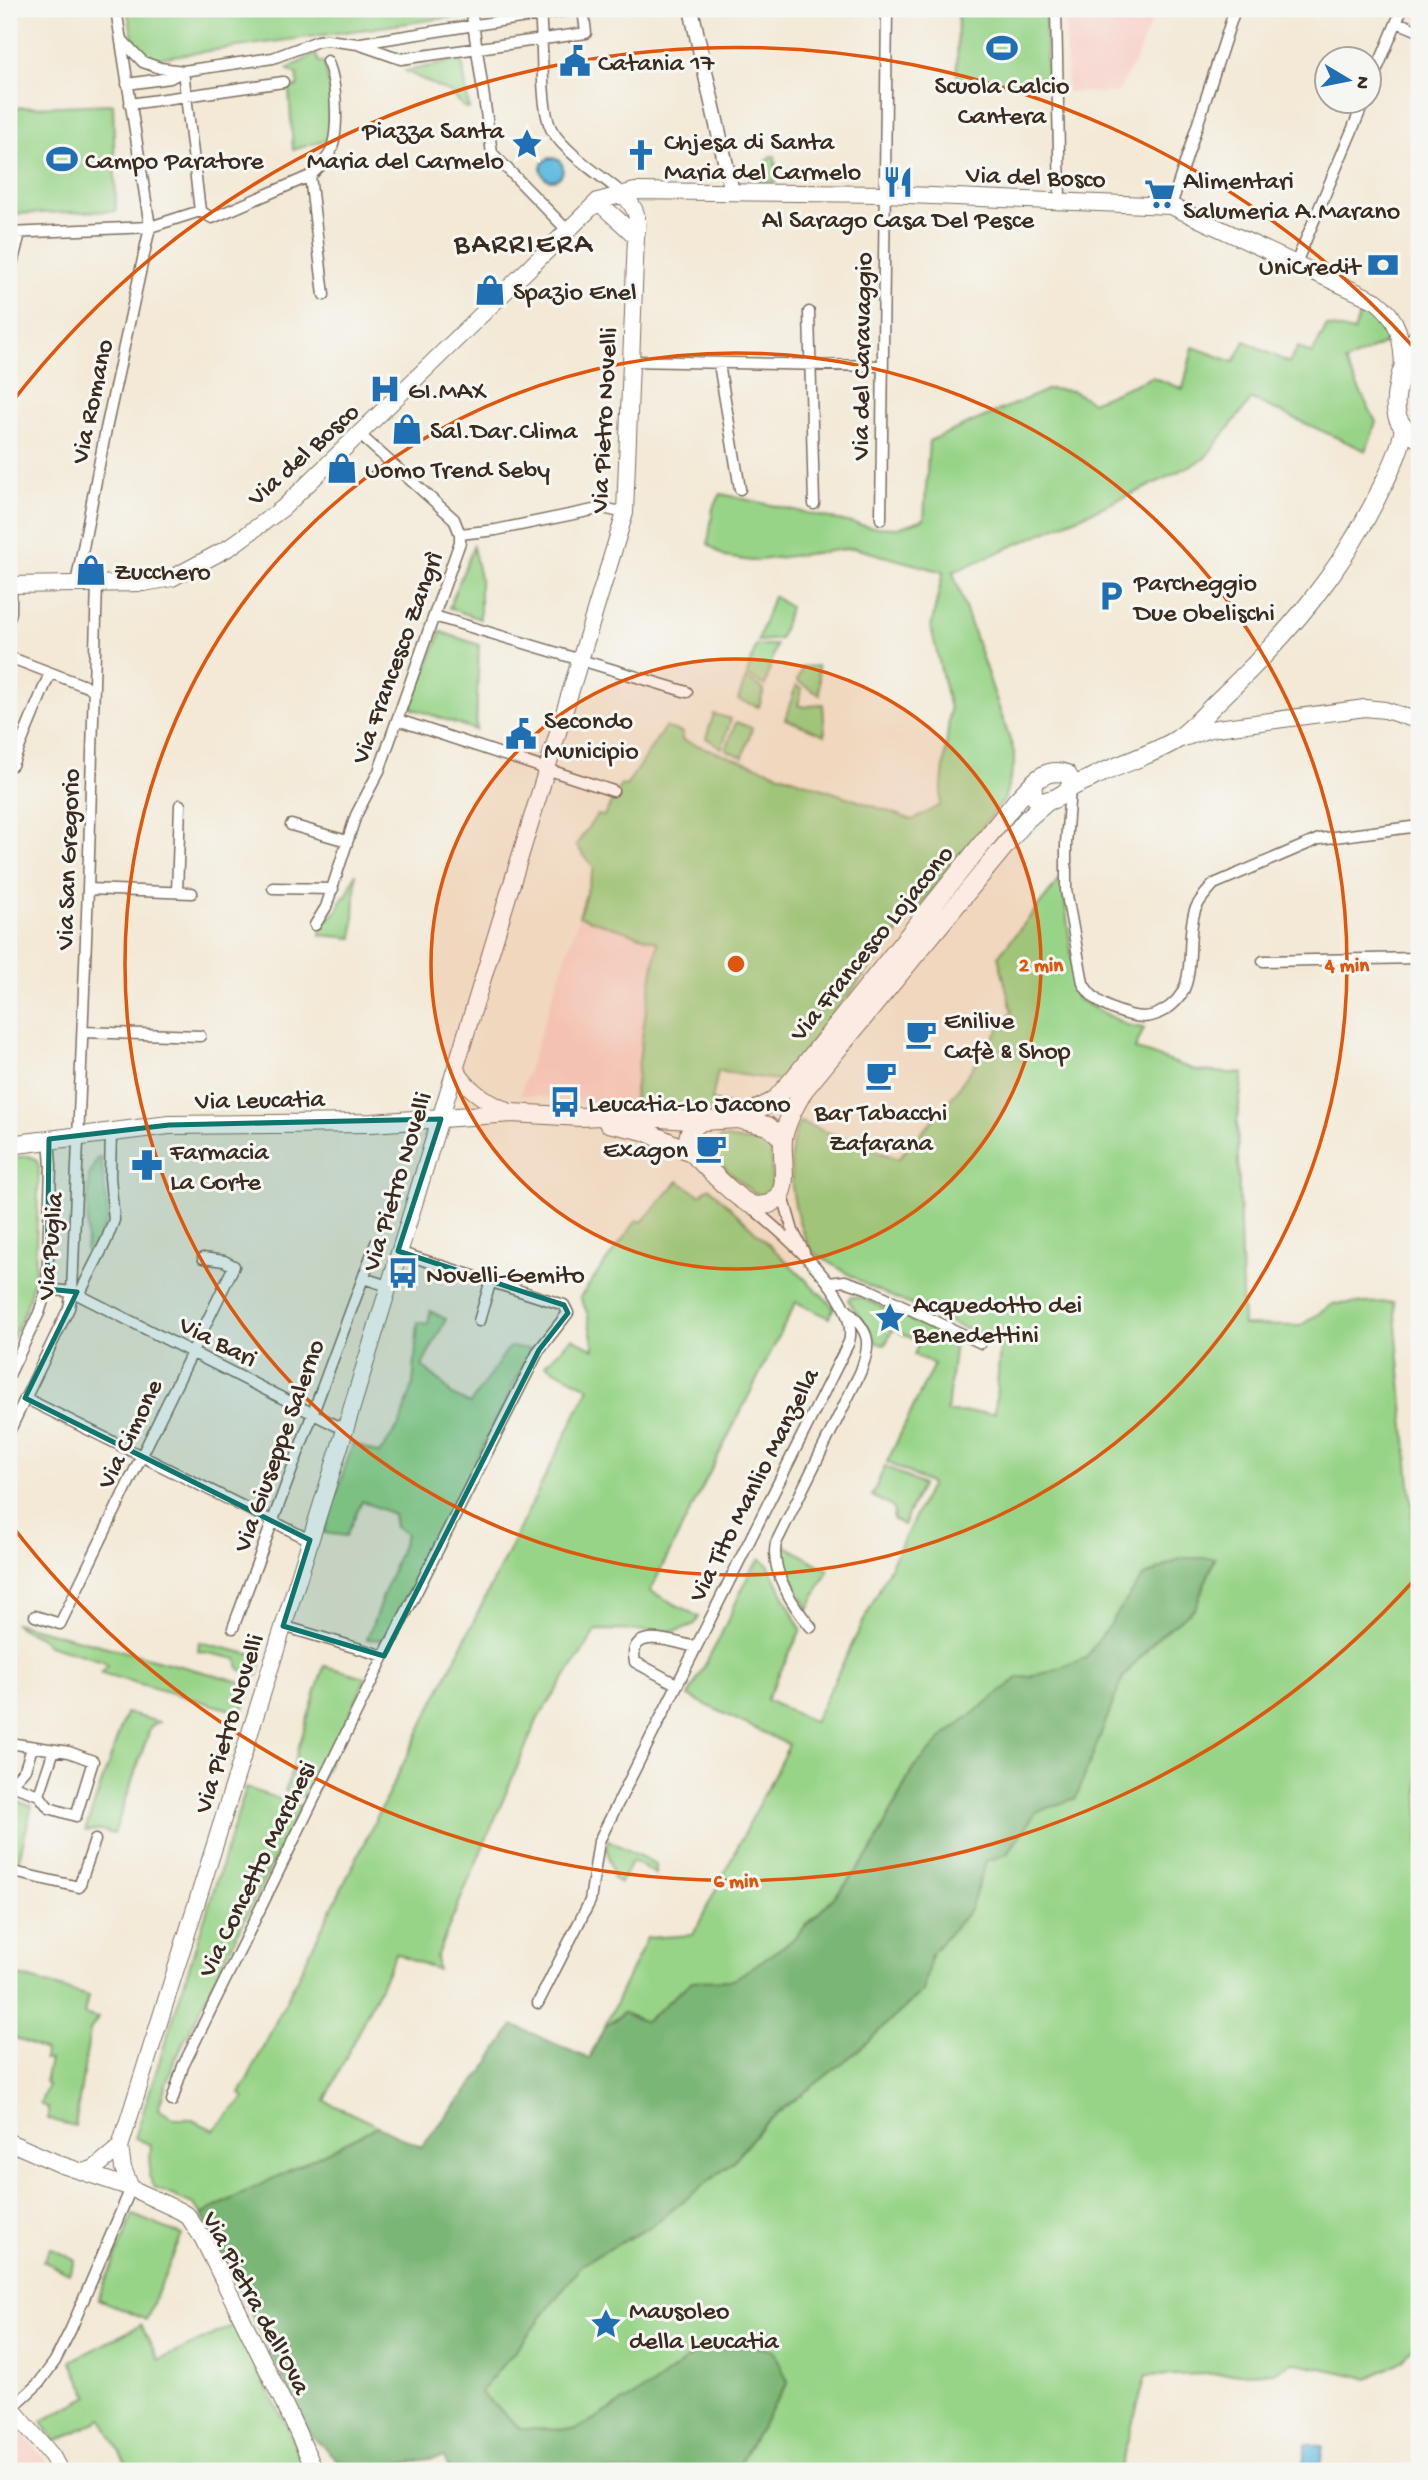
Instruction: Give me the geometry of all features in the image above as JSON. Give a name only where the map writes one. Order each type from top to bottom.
[{"type":"main road","name":"Via del Bosco","points":[[10,585],[145,583],[172,578],[230,547],[283,508],[598,201],[630,192],[885,194],[1171,206],[1366,295],[1384,307],[1401,337],[1403,369]]},
{"type":"main road","name":"Via Pietro Novelli","points":[[120,2147],[345,1430],[625,513],[638,215],[630,192]]},
{"type":"main road","points":[[598,201],[635,237]]},
{"type":"main road","points":[[1419,335],[1403,369],[1395,405],[1398,419],[1419,439]]},
{"type":"main road","points":[[1175,741],[1264,657],[1318,594],[1356,537],[1391,469],[1404,427]]},
{"type":"main road","points":[[1391,469],[1402,457],[1419,447]]},
{"type":"main road","points":[[1068,781],[1051,771],[1040,776],[1033,784],[1032,792],[1035,798],[1041,801],[1058,799],[1068,781],[1171,731],[1222,698]]},
{"type":"main road","points":[[1068,781],[1210,729],[1365,708],[1385,710],[1419,721]]},
{"type":"main road","name":"Via Francesco Lojacono","points":[[738,1119],[774,1101],[1017,800],[1033,784]]},
{"type":"main road","name":"Via Francesco Lojacono","points":[[782,1138],[790,1114],[804,1090],[1027,819],[1049,800]]},
{"type":"main road","name":"Via Leucatia","points":[[456,1070],[464,1083],[479,1097],[512,1113]]},
{"type":"main road","name":"Via Leucatia","points":[[9,1145],[169,1125],[372,1123],[512,1113],[581,1117],[618,1115],[702,1121],[738,1119]]},
{"type":"main road","name":"Via Leucatia","points":[[581,1117],[644,1131],[691,1152],[747,1203]]},
{"type":"main road","points":[[738,1119],[768,1126],[782,1138],[782,1192],[776,1201],[770,1204],[756,1206],[747,1203]]},
{"type":"main road","points":[[691,1152],[687,1142],[688,1134],[702,1121]]},
{"type":"main road","name":"Via Pietra dell'Ova","points":[[9,2142],[131,2188],[180,2211],[194,2223],[315,2471]]},
{"type":"main road","points":[[84,2172],[95,2168],[120,2147]]},
{"type":"main road","points":[[120,2147],[123,2168],[131,2188]]},
{"type":"main road","points":[[10,2407],[52,2456],[60,2471]]},
{"type":"street","points":[[116,9],[150,227]]},
{"type":"street","points":[[471,9],[492,153],[568,230]]},
{"type":"street","points":[[120,38],[143,62],[160,68],[183,71],[273,58],[318,41],[358,44],[578,9]]},
{"type":"street","points":[[358,44],[401,59],[586,33],[583,9]]},
{"type":"street","points":[[691,9],[732,192]]},
{"type":"street","name":"Via del Caravaggio","points":[[881,519],[887,9]]},
{"type":"street","points":[[1056,9],[1060,200]]},
{"type":"street","points":[[1171,206],[1235,9]]},
{"type":"street","points":[[1382,58],[1402,9]]},
{"type":"street","points":[[540,14],[544,39],[546,104],[551,130],[572,152],[630,192]]},
{"type":"street","points":[[1397,22],[1419,31]]},
{"type":"street","points":[[9,276],[14,233],[150,227],[200,211],[212,218],[310,176],[329,155],[333,139],[334,81],[327,61]]},
{"type":"street","points":[[127,84],[170,78],[183,71]]},
{"type":"street","points":[[183,71],[200,211]]},
{"type":"street","points":[[130,104],[283,82]]},
{"type":"street","points":[[1296,263],[1358,116]]},
{"type":"street","points":[[310,176],[324,295]]},
{"type":"street","name":"Via Romano","points":[[76,584],[150,227]]},
{"type":"street","points":[[808,312],[814,504]]},
{"type":"street","points":[[630,361],[881,366]]},
{"type":"street","points":[[719,364],[740,489]]},
{"type":"street","name":"Via Francesco Zangrì","points":[[315,925],[326,907],[356,814],[379,771],[398,720],[458,551],[460,534],[454,519],[360,435]]},
{"type":"street","points":[[460,534],[496,530],[603,508],[625,513]]},
{"type":"street","name":"Via San Gregorio","points":[[78,1135],[97,583]]},
{"type":"street","points":[[9,619],[10,585]]},
{"type":"street","points":[[434,616],[687,692]]},
{"type":"street","points":[[9,657],[93,689]]},
{"type":"street","points":[[12,765],[51,673]]},
{"type":"street","points":[[398,720],[613,790]]},
{"type":"street","points":[[1068,781],[1066,890],[1083,983],[1089,995],[1097,1001],[1123,1014],[1141,1018],[1170,1008],[1182,996],[1187,984],[1196,908],[1214,884],[1319,839],[1419,826]]},
{"type":"street","points":[[177,892],[180,805]]},
{"type":"street","points":[[291,825],[347,841]]},
{"type":"street","points":[[273,888],[332,889]]},
{"type":"street","points":[[88,889],[192,893]]},
{"type":"street","points":[[1263,961],[1419,958]]},
{"type":"street","points":[[83,1032],[200,1036]]},
{"type":"street","name":"Via Puglia","points":[[9,1432],[76,1293],[106,1241],[114,1220],[110,1177],[111,1131]]},
{"type":"street","name":"Via Puglia","points":[[76,1293],[78,1135]]},
{"type":"street","name":"Via Puglia","points":[[9,1375],[39,1313],[47,1289],[50,1139]]},
{"type":"street","points":[[782,1192],[793,1231],[810,1264]]},
{"type":"street","points":[[747,1203],[829,1283],[844,1307],[860,1322],[868,1343],[865,1360]]},
{"type":"street","name":"Via Giuseppe Salerno","points":[[233,1628],[376,1242]]},
{"type":"street","points":[[398,1252],[491,1280],[479,1321]]},
{"type":"street","name":"Via Cimone","points":[[34,1616],[60,1624],[234,1266],[224,1261],[202,1258]]},
{"type":"street","points":[[363,1278],[388,1286]]},
{"type":"street","name":"Via Concetto Marchesi","points":[[172,2102],[183,2066],[384,1656],[538,1350],[568,1313],[564,1305],[491,1280]]},
{"type":"street","points":[[829,1283],[845,1281],[866,1288],[981,1343]]},
{"type":"street","name":"Via Bari","points":[[47,1289],[76,1293],[345,1430]]},
{"type":"street","points":[[844,1307],[850,1327],[849,1342],[858,1347],[865,1360]]},
{"type":"street","name":"Via Tito Manlio Manzella","points":[[538,2003],[590,1901],[599,1841],[849,1342]]},
{"type":"street","name":"Via Tito Manlio Manzella","points":[[811,1627],[790,1596],[781,1577],[774,1551],[865,1360]]},
{"type":"street","points":[[25,1398],[310,1540]]},
{"type":"street","points":[[283,1626],[384,1656]]},
{"type":"street","points":[[676,1685],[635,1662],[633,1654],[636,1645],[650,1638],[696,1647]]},
{"type":"street","points":[[9,1743],[69,1752],[93,1761],[76,1816],[49,1808],[38,1795],[10,1786],[25,1769],[32,1748]]},
{"type":"street","points":[[38,1795],[54,1750]]},
{"type":"street","points":[[9,1871],[79,1886],[95,1840]]},
{"type":"street","points":[[10,2407],[39,2383],[55,2361],[72,2329],[131,2188]]},
{"type":"highlighted area","points":[[441,1119],[398,1251],[564,1305],[568,1313],[539,1350],[384,1656],[283,1626],[310,1540],[25,1398],[77,1292],[47,1289],[49,1139],[169,1125]]},
{"type":"shaded area","points":[[1065,9],[1157,9],[1118,93],[1067,92]]},
{"type":"shaded area","points":[[579,916],[658,942],[633,1106],[520,1095]]},
{"type":"shaded area","points":[[9,2417],[46,2461],[42,2471],[9,2471]]},
{"type":"green space","points":[[127,9],[156,9],[157,13],[178,9],[458,9],[460,16],[151,59],[134,44]]},
{"type":"green space","name":"Scuola Calcio Cantera","points":[[958,9],[1045,9],[1047,79],[1029,79],[1029,83],[966,84],[966,80],[957,80]]},
{"type":"green space","points":[[316,54],[319,62],[324,62],[332,98],[329,139],[293,150],[289,89],[298,86],[297,74],[287,69]]},
{"type":"green space","points":[[462,60],[469,109],[462,106],[451,93],[405,71]]},
{"type":"green space","name":"Campo Paratore","points":[[113,104],[116,211],[9,214],[9,108]]},
{"type":"green space","points":[[770,156],[775,156],[776,182],[759,182],[757,172],[766,172],[766,161]]},
{"type":"green space","points":[[1362,303],[1381,317],[1389,341],[1345,362],[1376,422],[1366,451],[1252,399],[1204,459],[1141,490],[953,572],[1014,752],[1014,765],[1004,800],[780,1081],[718,1071],[712,1100],[730,1105],[729,1110],[714,1112],[633,1106],[658,942],[579,916],[594,868],[576,845],[597,815],[604,816],[621,785],[626,786],[665,727],[683,733],[682,740],[913,820],[940,805],[950,709],[931,627],[943,572],[854,548],[752,561],[725,557],[708,544],[713,508],[721,494],[870,527],[898,528],[924,519],[929,441],[1049,389],[1073,391],[1092,402],[1152,377],[1183,389],[1193,347],[1234,362],[1245,341],[1289,363],[1298,347],[1312,354],[1327,326],[1354,332]]},
{"type":"green space","points":[[473,547],[480,578],[480,619],[449,608]]},
{"type":"green space","points":[[773,596],[790,607],[780,639],[758,641]]},
{"type":"green space","points":[[441,632],[479,645],[476,730],[411,708]]},
{"type":"green space","points":[[756,645],[776,645],[765,686],[747,675]]},
{"type":"green space","points":[[818,666],[820,695],[797,681],[802,667]]},
{"type":"green space","points":[[746,678],[764,690],[759,707],[738,700]]},
{"type":"green space","points":[[796,686],[802,689],[798,705],[804,707],[823,704],[825,735],[785,719]]},
{"type":"green space","points":[[714,714],[731,719],[722,748],[706,738]]},
{"type":"green space","points":[[736,722],[752,728],[743,757],[726,750]]},
{"type":"green space","points":[[356,873],[353,938],[320,935],[321,926],[338,910]]},
{"type":"green space","points":[[1062,877],[1077,999],[1127,1025],[1144,1028],[1135,1049],[1198,1071],[1243,1074],[1237,1123],[1243,1325],[1300,1326],[1333,1304],[1394,1302],[1412,1508],[1411,1576],[1419,1580],[1419,2340],[1402,2361],[1368,2378],[1292,2362],[1274,2372],[1146,2376],[1119,2471],[741,2471],[741,2460],[788,2382],[697,2352],[653,2385],[575,2430],[521,2429],[480,2392],[583,2263],[650,2227],[732,2163],[763,2125],[856,2052],[923,1991],[931,1954],[970,1910],[986,1861],[1008,1854],[1036,1812],[1076,1798],[1123,1677],[1158,1637],[1195,1608],[1215,1559],[1182,1558],[1142,1578],[1086,1659],[1045,1673],[1018,1678],[912,1769],[871,1852],[842,1889],[791,1941],[733,1981],[692,1981],[645,2022],[623,2013],[604,2028],[647,1938],[693,1935],[789,1745],[688,1696],[718,1641],[751,1570],[761,1559],[769,1566],[801,1630],[766,1700],[814,1722],[931,1484],[887,1462],[934,1364],[914,1355],[919,1342],[893,1329],[885,1345],[877,1343],[848,1300],[850,1297],[863,1298],[955,1341],[947,1412],[995,1413],[1000,1346],[868,1286],[813,1252],[800,1224],[792,1188],[792,1151],[800,1122],[898,1159],[947,1104],[1012,1011],[998,956]]},
{"type":"green space","points":[[720,1137],[771,1145],[772,1187],[762,1195],[752,1192],[712,1157]]},
{"type":"green space","points":[[29,1156],[36,1159],[39,1167],[35,1275],[26,1309],[9,1346],[9,1158]]},
{"type":"green space","points":[[98,1157],[101,1158],[108,1218],[89,1261],[86,1260],[89,1176]]},
{"type":"green space","points":[[678,1181],[700,1195],[709,1187],[834,1307],[829,1318],[796,1302],[650,1591],[699,1617],[695,1624],[676,1631],[597,1630],[538,1718],[436,1957],[438,1970],[396,1953],[325,2101],[378,2126],[202,2214],[193,2204],[155,2188],[149,2176],[151,2145],[135,2138],[246,1788],[301,1806],[173,2064],[158,2109],[175,2119],[190,2119],[214,2130],[245,2097],[240,2094],[589,1388],[545,1365],[572,1338],[594,1349],[587,1312],[580,1297],[637,1220],[642,1222]]},
{"type":"green space","points":[[430,1311],[446,1319],[422,1366],[452,1395],[470,1404],[509,1347],[531,1349],[387,1640],[367,1639],[406,1534],[395,1527],[393,1514],[362,1501],[346,1536],[324,1533],[353,1443],[379,1454],[400,1424],[413,1385],[418,1322],[428,1324]]},
{"type":"green space","points":[[885,1466],[922,1485],[903,1525],[893,1519],[894,1511],[891,1506],[872,1496]]},
{"type":"green space","points":[[784,1545],[828,1570],[808,1610],[782,1556]]},
{"type":"green space","points":[[1182,1558],[1215,1558],[1195,1608],[1158,1637],[1123,1677],[1076,1798],[1036,1812],[1007,1854],[986,1861],[970,1910],[931,1954],[923,1991],[856,2052],[763,2125],[732,2163],[650,2227],[583,2263],[480,2392],[521,2429],[575,2430],[653,2385],[697,2352],[739,2345],[774,2350],[788,2382],[741,2460],[741,2471],[450,2471],[444,2457],[349,2471],[310,2434],[202,2214],[378,2126],[421,2147],[482,2073],[513,2025],[589,2059],[604,2028],[623,2013],[645,2022],[692,1981],[733,1980],[791,1941],[842,1889],[871,1852],[913,1769],[944,1736],[1018,1678],[1045,1673],[1086,1658],[1142,1578]]},
{"type":"green space","points":[[15,1623],[253,1685],[242,1713],[101,1673],[108,1665],[103,1661],[48,1645],[40,1637]]},
{"type":"green space","points":[[199,1642],[262,1657],[258,1676],[239,1669],[237,1659],[198,1651]]},
{"type":"green space","points":[[324,1666],[366,1677],[313,1798],[285,1791]]},
{"type":"green space","points":[[126,1713],[159,1722],[151,1726],[114,1834],[101,1830],[85,1831]]},
{"type":"green space","points":[[9,1800],[32,1806],[19,1859],[9,1856]]},
{"type":"green space","points":[[608,1840],[656,1864],[656,1874],[632,1861],[620,1883],[614,1879],[606,1845]]},
{"type":"green space","points":[[9,1973],[88,1996],[84,2014],[98,2018],[90,2030],[75,2126],[48,2119],[48,2108],[40,2104],[48,2085],[45,2082],[50,2060],[44,2060],[45,2051],[11,2036],[9,2039]]},
{"type":"green space","points":[[133,2215],[182,2235],[146,2320],[98,2299]]},
{"type":"green space","points":[[50,2248],[75,2260],[69,2274],[43,2261]]},
{"type":"green space","points":[[141,2325],[159,2360],[234,2325],[287,2427],[303,2465],[293,2471],[130,2471],[102,2419],[55,2442],[42,2421],[89,2396],[71,2361]]},
{"type":"water","points":[[552,158],[560,161],[563,169],[560,177],[552,180],[544,177],[541,169],[544,161]]},
{"type":"water","points":[[1306,2444],[1323,2446],[1319,2471],[1302,2471]]},
{"type":"place","name":"Scuola Calcio Cantera","points":[[1002,48]]},
{"type":"place","name":"Catania 17","points":[[575,61]]},
{"type":"place","name":"Piazza Santa Maria del Carmelo","points":[[527,144]]},
{"type":"place","name":"Chjesa di Santa Maria del Carmelo","points":[[641,155]]},
{"type":"place","name":"Campo Paratore","points":[[62,159]]},
{"type":"place","name":"Al Sarago Casa Del Pesce","points":[[898,182]]},
{"type":"place","name":"Alimentari Salumeria A.Marano","points":[[1160,194]]},
{"type":"place","name":"UniCredit","points":[[1383,265]]},
{"type":"place","name":"Spazio Enel","points":[[490,290]]},
{"type":"place","name":"GI.MAX","points":[[385,389]]},
{"type":"place","name":"Sal.Dar.Clima","points":[[407,429]]},
{"type":"place","name":"Uomo Trend Seby","points":[[342,468]]},
{"type":"place","name":"Zucchero","points":[[91,570]]},
{"type":"place","name":"Parcheggio Due Obelischi","points":[[1111,596]]},
{"type":"place","name":"Secondo Municipio","points":[[521,734]]},
{"type":"place","name":"Enilive Cafè & Shop","points":[[921,1034]]},
{"type":"place","name":"Bar Tabacchi Zafarana","points":[[881,1075]]},
{"type":"place","name":"Leucatia-Lo Jacono","points":[[565,1102]]},
{"type":"place","name":"Exagon","points":[[711,1148]]},
{"type":"place","name":"Farmacia La Corte","points":[[147,1165]]},
{"type":"place","name":"Novelli-Gemito","points":[[403,1273]]},
{"type":"place","name":"Acquedotto dei Benedettini","points":[[890,1318]]},
{"type":"place","name":"Mausoleo della Leucatia","points":[[606,2324]]},
{"type":"district","name":"BARRIERA","points":[[524,242]]}]
